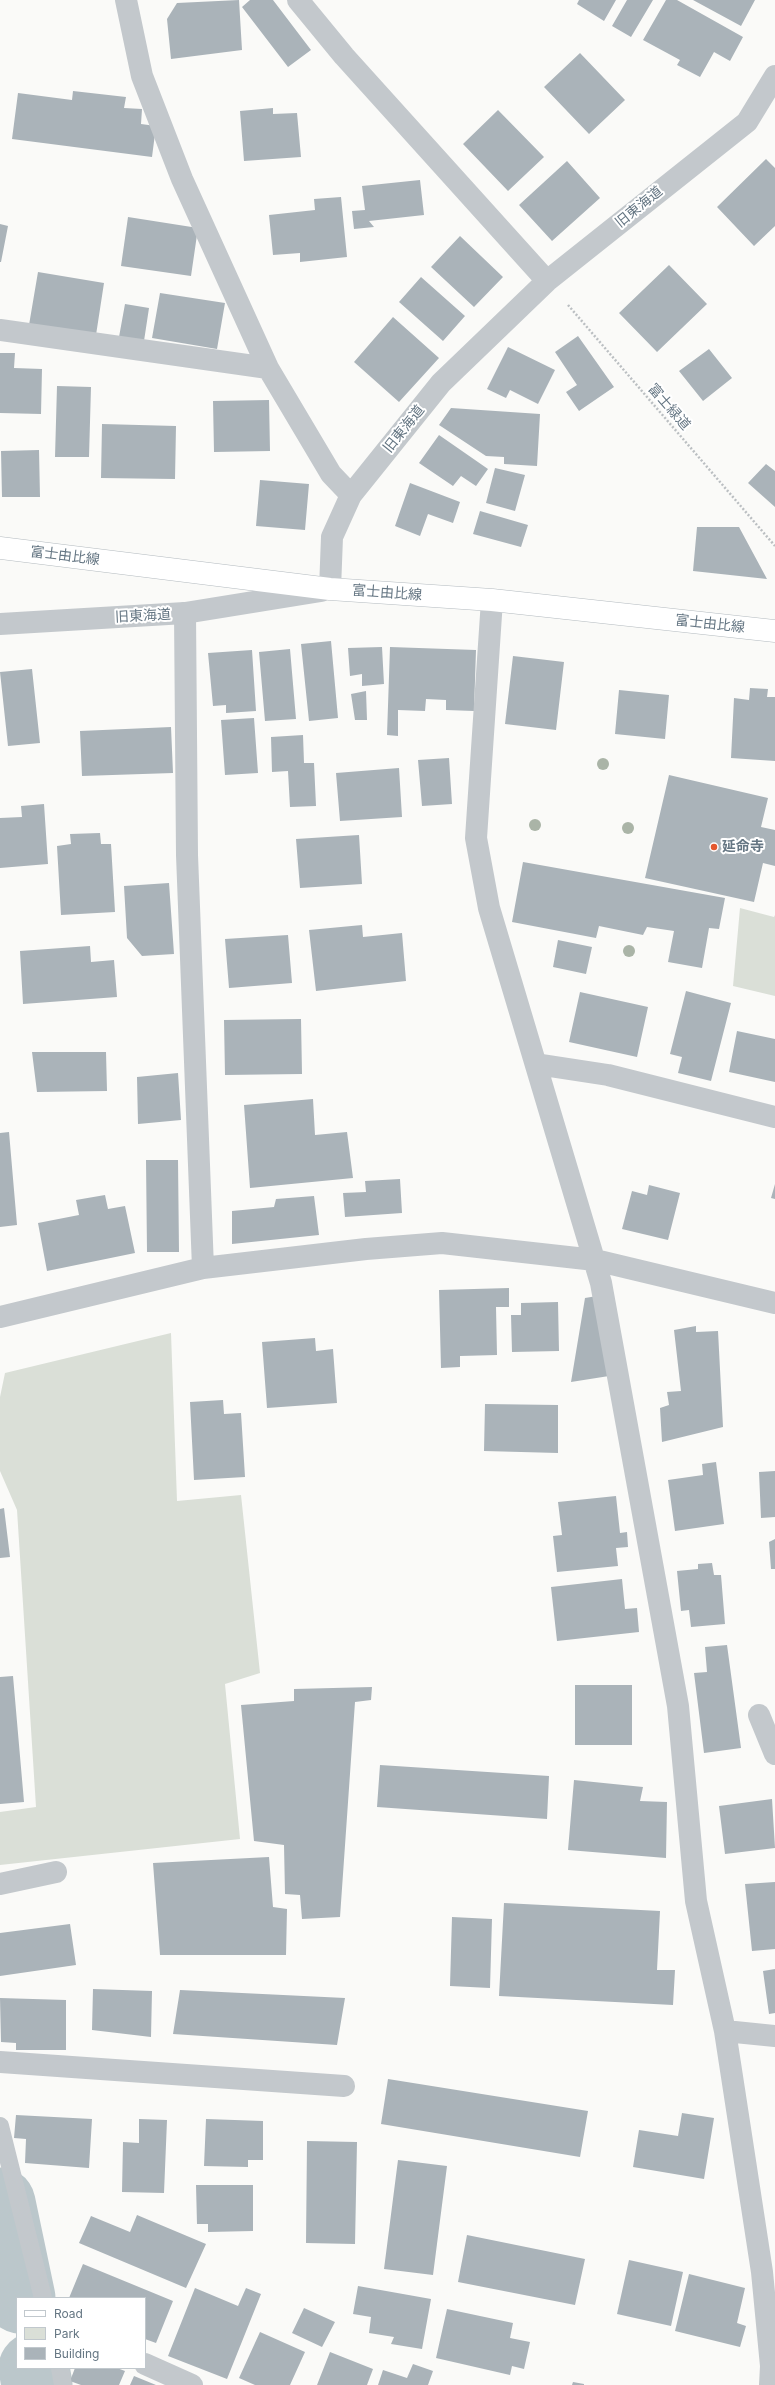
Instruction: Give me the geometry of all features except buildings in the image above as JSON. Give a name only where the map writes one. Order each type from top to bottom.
[{"type":"main road","name":"富士由比線","points":[[0,548],[330,589],[492,600],[775,631]]},
{"type":"street","points":[[126,0],[142,76],[182,179],[268,368],[331,474],[351,495]]},
{"type":"street","points":[[298,0],[344,56],[547,281]]},
{"type":"street","name":"旧東海道","points":[[0,624],[185,613],[330,589],[332,537],[351,495],[441,383],[547,281],[747,122],[775,76]]},
{"type":"street","points":[[0,330],[268,368]]},
{"type":"street","points":[[492,600],[476,838],[489,908],[595,1260],[678,1706],[696,1901],[725,2031],[762,2272],[771,2366],[770,2385]]},
{"type":"street","points":[[185,613],[187,855],[203,1268]]},
{"type":"street","points":[[536,1064],[608,1075],[775,1117]]},
{"type":"street","points":[[0,1317],[203,1268],[366,1248],[442,1243],[595,1260],[775,1303]]},
{"type":"street","points":[[760,1715],[775,1754]]},
{"type":"street","points":[[0,1884],[56,1872]]},
{"type":"street","points":[[725,2031],[775,2036]]},
{"type":"street","points":[[0,2062],[344,2086]]},
{"type":"street","points":[[146,2364],[192,2385]]},
{"type":"lane","points":[[0,2126],[43,2297]]},
{"type":"lane","points":[[60,2369],[64,2385]]},
{"type":"path","name":"富士緑道","points":[[547,281],[775,546]]},
{"type":"green space","points":[[740,908],[774,917],[775,915],[775,996],[733,986]]},
{"type":"green space","points":[[171,1333],[177,1501],[241,1495],[260,1673],[225,1684],[240,1839],[0,1865],[0,1812],[36,1807],[17,1510],[0,1471],[0,1397],[5,1373]]},
{"type":"waterway","points":[[0,2203],[20,2297]]},
{"type":"waterway","points":[[34,2369],[37,2385]]},
{"type":"place","name":"延命寺","points":[[714,847]]}]
